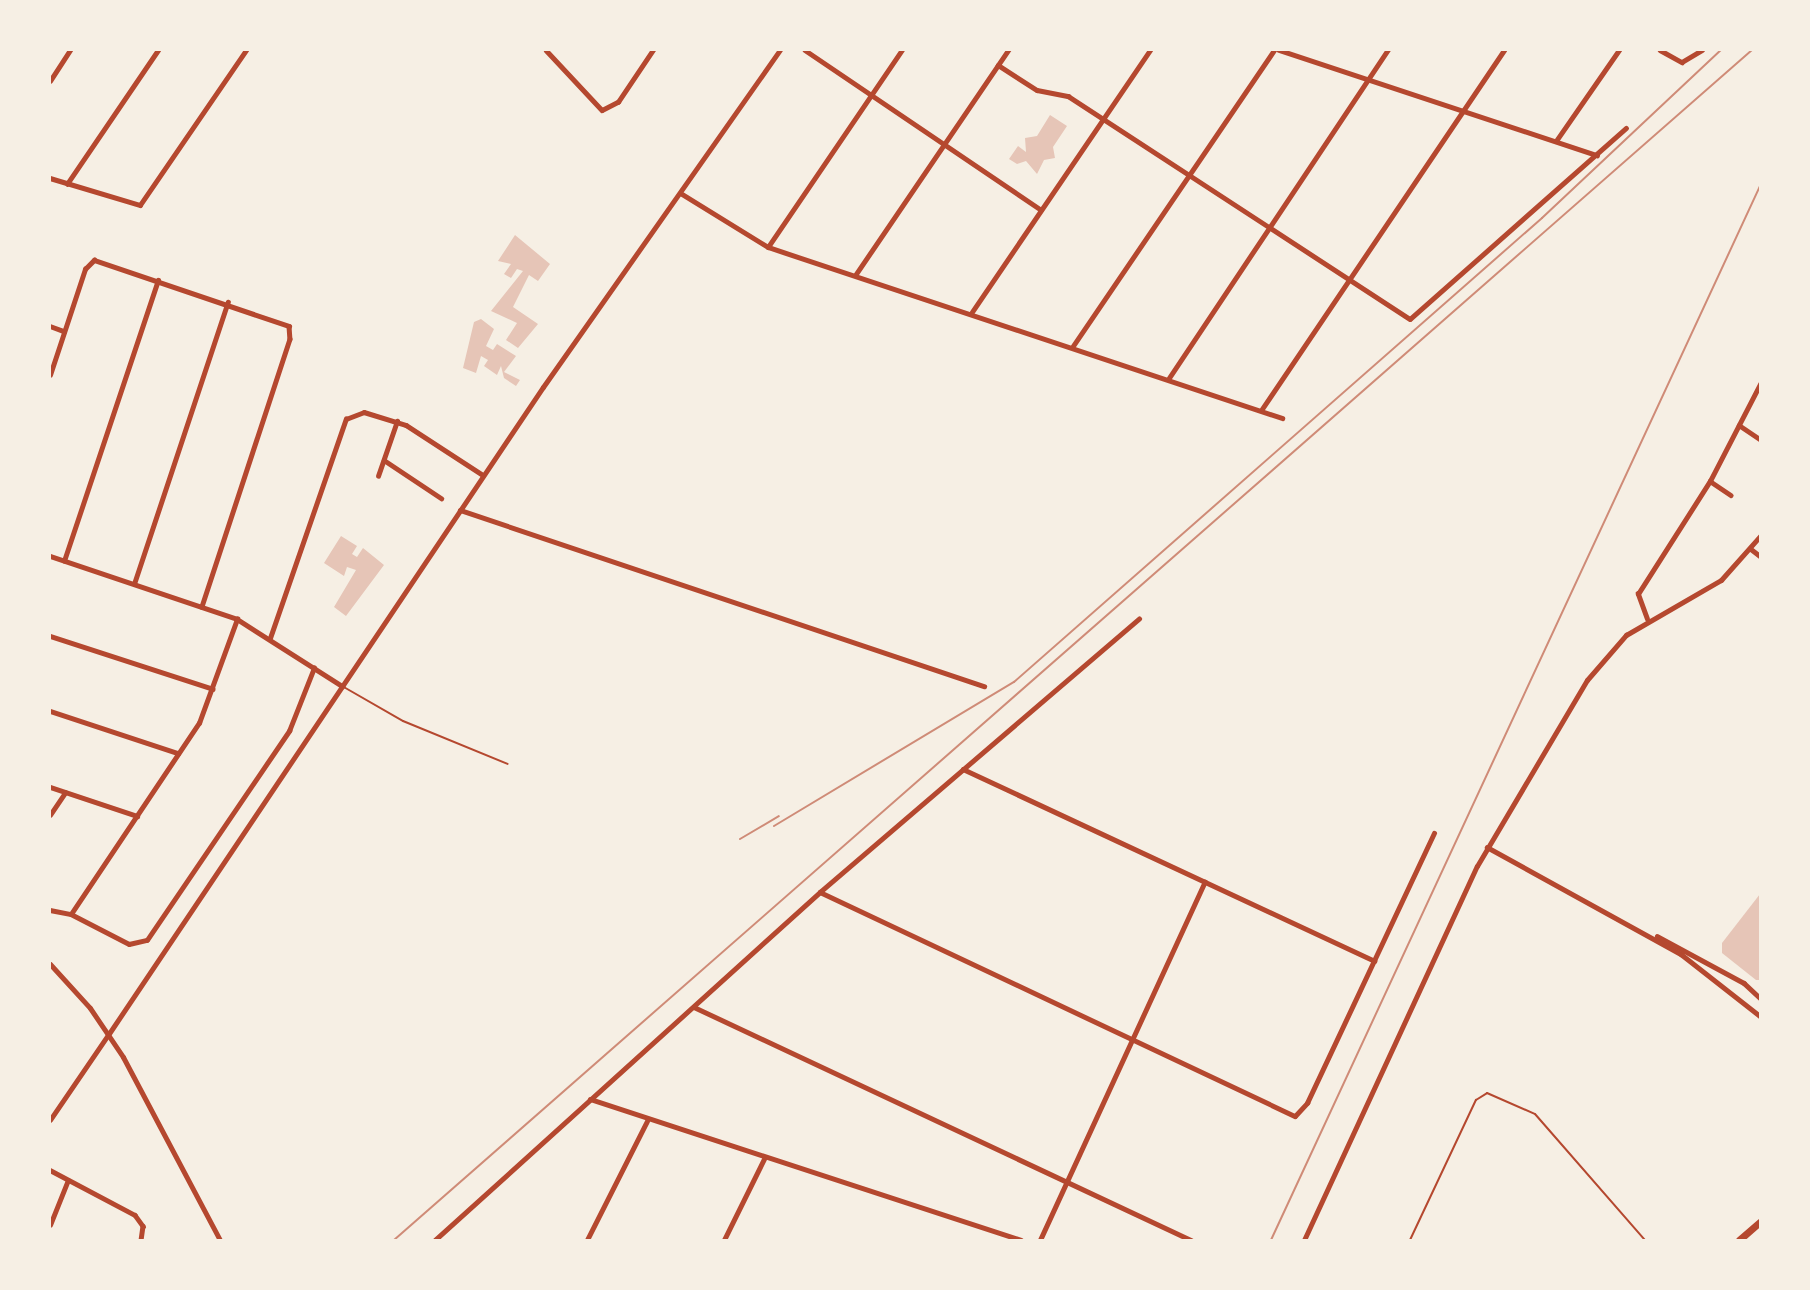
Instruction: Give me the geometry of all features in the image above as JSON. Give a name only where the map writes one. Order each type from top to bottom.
[{"type":"main road","points":[[1739,1240],[1759,1224]]},
{"type":"street","points":[[50,81],[70,50]]},
{"type":"street","points":[[67,184],[158,50]]},
{"type":"street","points":[[50,178],[129,205],[143,202],[246,50]]},
{"type":"street","points":[[546,50],[602,110],[618,102],[653,50]]},
{"type":"street","points":[[50,1120],[483,475],[682,194],[780,50]]},
{"type":"street","points":[[805,50],[1041,210]]},
{"type":"street","points":[[768,247],[902,50]]},
{"type":"street","points":[[856,274],[1008,50]]},
{"type":"street","points":[[972,312],[1150,50]]},
{"type":"street","points":[[1073,346],[1274,50]]},
{"type":"street","points":[[1279,50],[1464,109],[1597,155]]},
{"type":"street","points":[[1169,378],[1388,50]]},
{"type":"street","points":[[1262,409],[1504,50]]},
{"type":"street","points":[[1556,141],[1619,50]]},
{"type":"street","points":[[1660,50],[1688,60],[1702,50]]},
{"type":"street","points":[[998,65],[1037,90],[1064,94],[1269,227],[1348,283],[1410,319],[1626,128]]},
{"type":"street","points":[[682,194],[768,247],[972,312],[1262,409],[1282,418]]},
{"type":"street","points":[[50,375],[91,261],[228,302],[284,322],[291,333],[202,607]]},
{"type":"street","points":[[64,561],[158,280]]},
{"type":"street","points":[[134,584],[228,302]]},
{"type":"street","points":[[50,326],[64,331]]},
{"type":"street","points":[[1647,619],[1638,594],[1710,481],[1761,384]]},
{"type":"street","points":[[270,638],[343,424],[364,412],[397,421],[483,475]]},
{"type":"street","points":[[378,476],[397,421]]},
{"type":"street","points":[[1739,425],[1761,439]]},
{"type":"street","points":[[384,460],[441,498]]},
{"type":"street","points":[[1710,481],[1731,495]]},
{"type":"street","points":[[460,510],[984,686]]},
{"type":"street","points":[[1304,1240],[1487,847],[1596,667],[1647,619],[1721,580],[1761,536]]},
{"type":"street","points":[[1751,549],[1761,556]]},
{"type":"street","points":[[50,556],[237,619],[342,686]]},
{"type":"street","points":[[71,914],[178,753],[213,689],[237,619]]},
{"type":"street","points":[[435,1240],[820,892],[1139,619]]},
{"type":"street","points":[[50,636],[213,689]]},
{"type":"street","points":[[50,910],[71,914],[129,944],[147,940],[289,731],[314,668]]},
{"type":"street","points":[[50,711],[178,753]]},
{"type":"street","points":[[963,769],[1374,961]]},
{"type":"street","points":[[50,787],[137,816]]},
{"type":"street","points":[[50,815],[65,793]]},
{"type":"street","points":[[820,892],[1129,1042],[1283,1113],[1295,1116],[1307,1102],[1434,832]]},
{"type":"street","points":[[1487,847],[1638,928],[1703,959],[1761,998]]},
{"type":"street","points":[[1040,1240],[1064,1183],[1205,882]]},
{"type":"street","points":[[1638,928],[1761,1016]]},
{"type":"street","points":[[50,964],[108,1035],[220,1240]]},
{"type":"street","points":[[693,1007],[1064,1183],[1191,1240]]},
{"type":"street","points":[[590,1099],[647,1121],[1021,1240]]},
{"type":"street","points":[[587,1240],[647,1121]]},
{"type":"street","points":[[724,1240],[764,1159]]},
{"type":"street","points":[[50,1170],[138,1217],[141,1240]]},
{"type":"street","points":[[50,1225],[68,1180]]},
{"type":"lane","points":[[342,686],[403,721],[507,764]]},
{"type":"lane","points":[[1410,1240],[1476,1100],[1487,1093],[1534,1114],[1645,1240]]},
{"type":"building","points":[[1050,115],[1067,126],[1053,147],[1055,158],[1044,160],[1037,174],[1026,161],[1017,164],[1009,159],[1018,146],[1026,152],[1025,138],[1037,136]]},
{"type":"building","points":[[515,235],[550,264],[538,281],[529,275],[513,307],[538,324],[518,348],[506,340],[517,323],[491,311],[523,271],[517,269],[511,278],[504,274],[511,264],[498,261]]},
{"type":"building","points":[[481,319],[494,329],[486,346],[493,350],[497,344],[516,356],[504,372],[520,380],[516,386],[504,378],[501,366],[497,375],[484,366],[488,360],[481,356],[476,373],[463,368],[474,322]]},
{"type":"building","points":[[341,536],[357,546],[352,554],[357,557],[363,548],[384,565],[346,616],[334,607],[356,570],[347,567],[344,576],[324,563]]},
{"type":"building","points":[[1760,894],[1760,980],[1756,980],[1722,953],[1722,943]]},
{"type":"railway","points":[[774,826],[1014,682],[1542,218],[1721,50]]},
{"type":"railway","points":[[394,1240],[1752,50]]},
{"type":"railway","points":[[1271,1240],[1760,186]]},
{"type":"railway","points":[[740,839],[779,816]]}]
